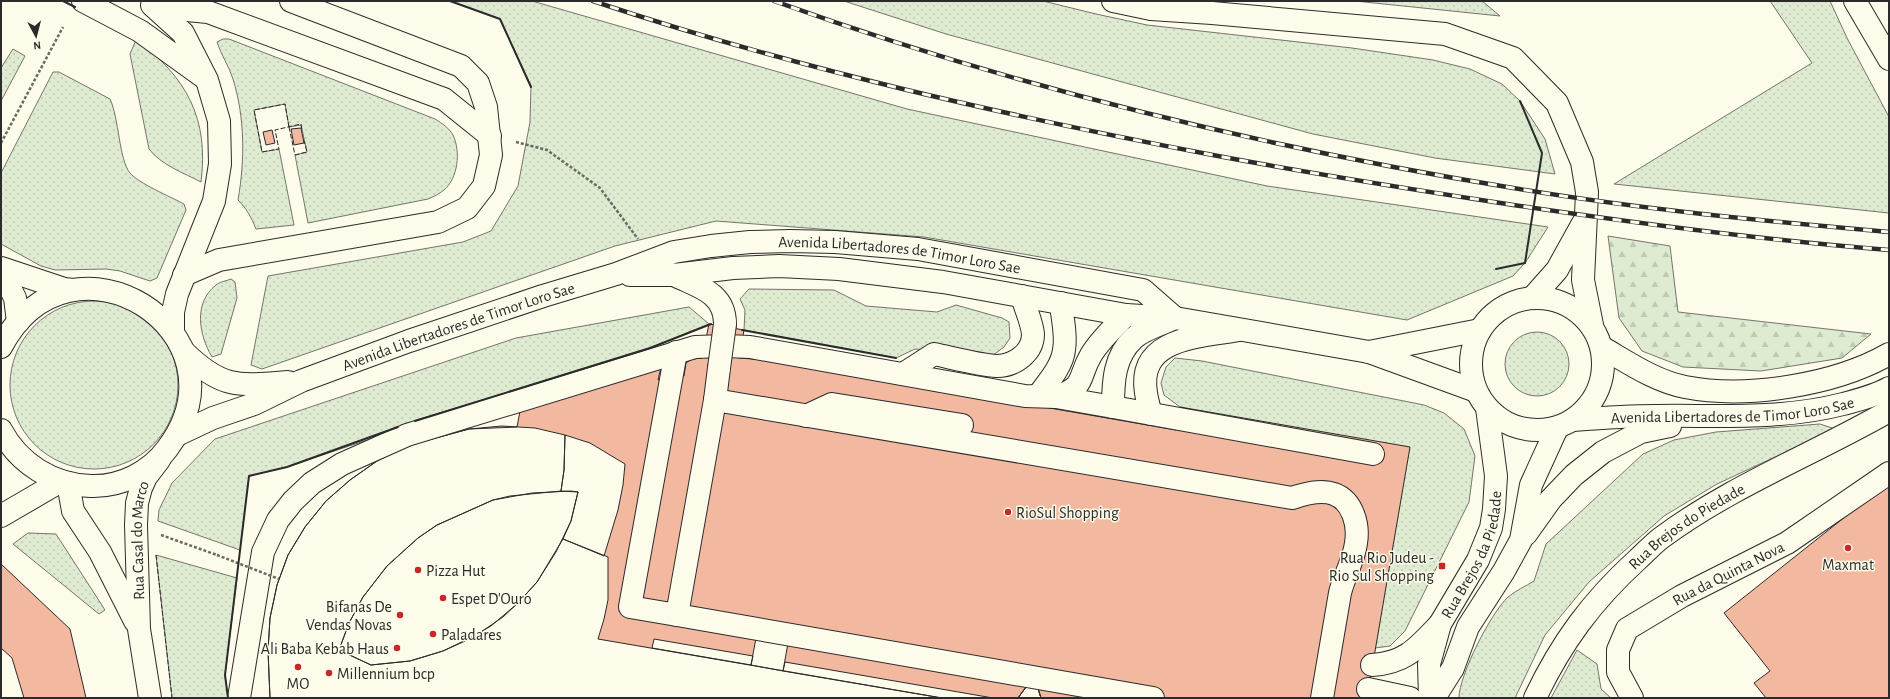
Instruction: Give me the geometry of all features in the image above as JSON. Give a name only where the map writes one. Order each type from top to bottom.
[{"type":"main road","points":[[83,1],[140,31],[207,80]]},
{"type":"main road","points":[[184,275],[220,260],[438,222],[467,208],[484,186],[491,155],[486,107],[478,83],[461,66],[291,1]]},
{"type":"main road","points":[[1113,1],[1151,9],[1207,7],[1445,34],[1513,58],[1557,103],[1582,162],[1587,192],[1583,280],[1592,325],[1602,348],[1603,376],[1593,401],[1565,424],[1532,430],[1507,424],[1482,399],[1470,370],[1472,349],[1480,330],[1494,313],[1512,302],[1533,297],[1556,300],[1576,309],[1592,325]]},
{"type":"main road","points":[[1855,1],[1889,59]]},
{"type":"main road","points":[[1872,1],[1889,42]]},
{"type":"main road","points":[[150,4],[183,33],[207,80],[219,121],[220,164],[214,201],[177,294],[173,312],[173,332]]},
{"type":"main road","points":[[150,4],[208,12],[444,100],[490,136]]},
{"type":"main road","points":[[1533,297],[1558,270],[1586,219]]},
{"type":"main road","name":"Avenida Libertadores de Timor Loro Sae","points":[[178,434],[213,418],[254,404],[301,380],[536,298],[616,274],[674,252],[711,246],[750,242],[835,242],[918,249],[1143,290]]},
{"type":"main road","name":"Avenida Libertadores de Timor Loro Sae","points":[[616,274],[674,275],[733,268],[779,266],[839,269],[943,282],[1126,315],[1175,318],[1369,352],[1482,399]]},
{"type":"main road","points":[[1,269],[64,289],[97,289],[119,293],[133,298],[158,315],[173,332],[184,352],[190,380],[188,408],[178,434],[160,458],[141,473],[123,482],[95,486],[78,486],[47,476],[26,463],[3,440]]},
{"type":"main road","points":[[1,269],[15,298],[8,333]]},
{"type":"main road","points":[[1036,270],[1061,303],[1065,340],[1064,352],[1047,397]]},
{"type":"main road","points":[[674,275],[718,298],[723,306],[725,324],[715,400],[677,614]]},
{"type":"main road","points":[[8,333],[29,310],[52,296],[74,290]]},
{"type":"main road","points":[[1047,397],[1074,390],[1080,383],[1091,356],[1126,315],[1143,290],[1175,318],[1134,338],[1121,355],[1116,370],[1113,387],[1113,407]]},
{"type":"main road","points":[[903,374],[934,354],[998,366],[1011,364],[1023,356],[1031,346],[1033,334],[1022,296]]},
{"type":"main road","points":[[1151,414],[1146,392],[1146,377],[1149,364],[1155,354],[1165,346],[1180,341],[1239,330]]},
{"type":"main road","name":"Avenida Libertadores de Timor Loro Sae","points":[[1369,352],[1480,330]]},
{"type":"main road","points":[[239,698],[263,552],[278,520],[292,501],[312,483],[342,464],[406,436],[695,347],[750,347],[1024,396],[1047,397],[1113,407],[1372,454]]},
{"type":"main road","name":"Avenida Libertadores de Timor Loro Sae","points":[[1602,348],[1662,380],[1685,386],[1737,390],[1780,388],[1814,382],[1845,373],[1886,356]]},
{"type":"main road","name":"Avenida Libertadores de Timor Loro Sae","points":[[184,352],[213,376],[227,383],[255,385],[301,380]]},
{"type":"main road","points":[[676,352],[630,606],[1146,697]]},
{"type":"main road","name":"Avenida Libertadores de Timor Loro Sae","points":[[1565,424],[1655,416],[1776,416],[1808,412],[1860,400],[1889,388]]},
{"type":"main road","name":"Rua Brejos da Piedade","points":[[1430,698],[1430,664],[1440,624],[1478,560],[1491,528],[1496,476],[1482,399]]},
{"type":"main road","points":[[715,400],[1292,498],[1318,492],[1334,494],[1346,503],[1352,511],[1357,533],[1356,545],[1341,591],[1322,698]]},
{"type":"main road","points":[[806,416],[832,404],[962,425]]},
{"type":"main road","name":"Rua Brejos do Piedade","points":[[1536,698],[1551,666],[1573,630],[1598,598],[1661,538],[1733,493],[1889,411]]},
{"type":"main road","points":[[1521,540],[1551,498],[1574,475],[1602,452],[1641,432],[1710,417]]},
{"type":"main road","name":"Rua Brejos da Piedade","points":[[1434,698],[1453,668],[1468,627],[1504,571],[1521,540],[1531,485],[1565,424]]},
{"type":"main road","name":"Rua Casal do Marco","points":[[150,698],[139,629],[135,548],[137,503],[141,488],[146,477],[160,458]]},
{"type":"main road","name":"Rua da Quinta Nova","points":[[1632,698],[1618,672],[1618,650],[1627,628],[1682,596],[1787,543],[1889,473]]},
{"type":"main road","points":[[1,516],[65,482]]},
{"type":"main road","name":"Rua Casal do Marco","points":[[65,482],[73,512],[110,570],[139,629]]},
{"type":"main road","points":[[1372,665],[1397,661],[1417,648],[1440,624]]},
{"type":"main road","points":[[1368,689],[1410,698]]},
{"type":"path","points":[[1,143],[63,27]]},
{"type":"path","points":[[490,136],[547,150],[600,188],[653,260]]},
{"type":"path","points":[[171,538],[279,579]]},
{"type":"green space","points":[[450,1],[532,1],[907,109],[1267,186],[1548,227],[1525,263],[1513,276],[1407,320],[924,237],[716,221],[615,246],[262,369],[251,365],[268,276],[463,242],[491,231],[518,186],[530,122],[531,86],[500,19]]},
{"type":"green space","points":[[844,1],[1043,1],[1147,25],[1352,48],[1433,60],[1470,69],[1502,84],[1520,101],[1545,139],[1555,174],[1435,158],[1313,134],[946,34]]},
{"type":"green space","points":[[1355,1],[1482,1],[1500,16]]},
{"type":"green space","points":[[1770,1],[1830,1],[1847,38],[1889,117],[1889,213],[1614,184],[1812,63]]},
{"type":"green space","points":[[223,39],[229,39],[435,119],[446,126],[453,135],[457,149],[457,164],[449,185],[440,193],[428,199],[308,223],[295,155],[307,152],[301,125],[289,127],[285,104],[254,110],[262,152],[279,149],[294,225],[256,229],[248,213],[238,200],[243,154],[242,124],[233,79],[217,42]]},
{"type":"green space","points":[[136,40],[154,54],[169,69],[191,101],[201,138],[203,159],[201,182],[166,164],[149,149],[130,54]]},
{"type":"green space","points":[[13,49],[25,56],[1,101],[1,68]]},
{"type":"green space","points":[[53,72],[59,72],[110,99],[113,107],[121,149],[126,167],[130,173],[140,181],[184,204],[186,210],[157,278],[150,281],[120,271],[106,269],[55,270],[41,266],[1,244],[1,173]]},
{"type":"green space","points":[[1608,236],[1670,246],[1678,312],[1871,334],[1842,358],[1761,371],[1683,367],[1642,351],[1619,318]]},
{"type":"green space","points":[[231,279],[235,282],[237,298],[221,354],[212,357],[207,348],[201,329],[201,310],[209,292],[217,284]]},
{"type":"green space","points":[[749,289],[834,290],[866,306],[937,312],[956,305],[1002,318],[1009,322],[1010,338],[1004,347],[992,356],[915,349],[896,358],[744,330],[745,310],[740,299]]},
{"type":"green space","points":[[94,301],[118,305],[133,311],[147,320],[159,332],[168,346],[174,361],[178,385],[174,409],[168,424],[159,438],[147,450],[133,459],[118,465],[94,469],[70,465],[55,459],[41,450],[29,438],[20,424],[14,409],[10,385],[14,361],[20,346],[29,332],[41,320],[55,311],[70,305]]},
{"type":"green space","points":[[689,307],[709,324],[650,348],[524,387],[287,467],[249,476],[240,550],[158,521],[159,510],[172,483],[215,439],[516,338]]},
{"type":"green space","points":[[1531,332],[1543,332],[1560,341],[1567,352],[1569,364],[1567,376],[1560,387],[1543,396],[1531,396],[1519,391],[1510,382],[1505,370],[1505,358],[1510,346],[1519,337]]},
{"type":"green space","points":[[1175,358],[1202,361],[1424,405],[1444,413],[1464,429],[1475,456],[1469,502],[1405,631],[1390,646],[1375,648],[1180,407],[1164,395],[1161,383],[1166,367]]},
{"type":"green space","points":[[1820,424],[1835,429],[1717,484],[1664,516],[1589,582],[1545,635],[1515,698],[1459,698],[1464,675],[1485,630],[1493,616],[1508,597],[1534,581],[1546,544],[1643,454],[1674,440],[1716,432]]},
{"type":"green space","points":[[28,533],[56,534],[105,610],[99,614],[13,544]]},
{"type":"green space","points":[[156,555],[237,578],[225,675],[228,698],[172,698]]},
{"type":"green space","points":[[1577,650],[1597,664],[1601,689],[1611,698],[1551,698]]},
{"type":"building","points":[[301,128],[304,143],[294,145],[291,129]]},
{"type":"building","points":[[272,130],[275,143],[266,145],[263,132]]},
{"type":"building","name":"RioSul Shopping","points":[[709,324],[744,330],[739,358],[779,361],[1176,430],[1180,407],[1410,447],[1367,698],[1041,698],[1034,676],[1018,698],[993,698],[785,662],[783,671],[942,698],[270,698],[268,651],[270,618],[277,585],[288,555],[305,527],[326,501],[350,480],[377,461],[406,446],[469,429],[517,427],[520,411],[662,363],[658,380],[684,376],[686,363],[692,359],[702,358]],"holes":[[[565,435],[590,443],[625,464],[618,510],[604,556],[563,539],[537,582],[518,603],[503,617],[478,634],[443,651],[410,661],[371,665],[339,650],[349,623],[363,597],[387,566],[418,538],[437,525],[493,500],[510,496],[561,491],[564,470]],[[654,639],[753,656],[751,665],[652,648]]]},
{"type":"building","points":[[502,426],[535,428],[565,435],[564,470],[561,491],[578,492],[571,521],[563,539],[608,557],[608,600],[598,639],[942,698],[270,698],[268,651],[270,618],[277,585],[288,555],[305,527],[326,501],[350,480],[377,461],[406,446],[469,429]]},
{"type":"building","name":"Maxmat","points":[[1889,482],[1889,698],[1766,698],[1754,683],[1770,671],[1724,613]]},
{"type":"building","points":[[578,492],[571,521],[556,552],[537,582],[518,603],[491,626],[463,642],[443,651],[410,661],[371,665],[339,650],[349,623],[363,597],[387,566],[418,538],[437,525],[493,500],[532,493]]},
{"type":"building","points":[[1,564],[70,629],[86,698],[24,698],[12,658],[1,648]]},
{"type":"building","points":[[756,638],[788,643],[783,671],[751,665]]},
{"type":"building","points":[[1034,676],[1041,698],[1018,698]]},
{"type":"building","points":[[1034,676],[1041,698],[1018,698]]},
{"type":"railway","points":[[593,1],[670,26],[825,69],[981,107],[1139,141],[1398,187],[1602,218],[1745,236],[1889,250]]},
{"type":"railway","points":[[774,1],[955,61],[1047,87],[1139,111],[1325,154],[1419,172],[1606,202],[1747,219],[1889,232]]},
{"type":"fence","points":[[289,127],[285,104],[254,110],[262,152],[279,149],[275,130],[301,124],[302,131]]},
{"type":"fence","points":[[289,127],[295,155],[307,152],[304,141]]},
{"type":"fence","points":[[156,555],[172,698]]},
{"type":"wall","points":[[63,1],[75,7]]},
{"type":"wall","points":[[450,1],[500,19],[531,87]]},
{"type":"wall","points":[[1496,269],[1525,263],[1542,153],[1520,101]]},
{"type":"wall","points":[[415,421],[650,348],[711,324]]},
{"type":"wall","points":[[742,330],[896,358]]},
{"type":"wall","points":[[228,698],[225,675],[249,476],[287,467],[398,427]]},
{"type":"place","name":"RioSul Shopping","points":[[1008,512]]},
{"type":"place","name":"Maxmat","points":[[1848,548]]},
{"type":"place","name":"Rua Rio Judeu - Rio Sul Shopping","points":[[1442,566]]},
{"type":"place","name":"Pizza Hut","points":[[418,570]]},
{"type":"place","name":"Espet D'Ouro","points":[[443,598]]},
{"type":"place","name":"Bifanas De Vendas Novas","points":[[400,615]]},
{"type":"place","name":"Paladares","points":[[433,634]]},
{"type":"place","name":"Ali Baba Kebab Haus","points":[[397,648]]},
{"type":"place","name":"MO","points":[[298,667]]},
{"type":"place","name":"Millennium bcp","points":[[329,673]]}]
